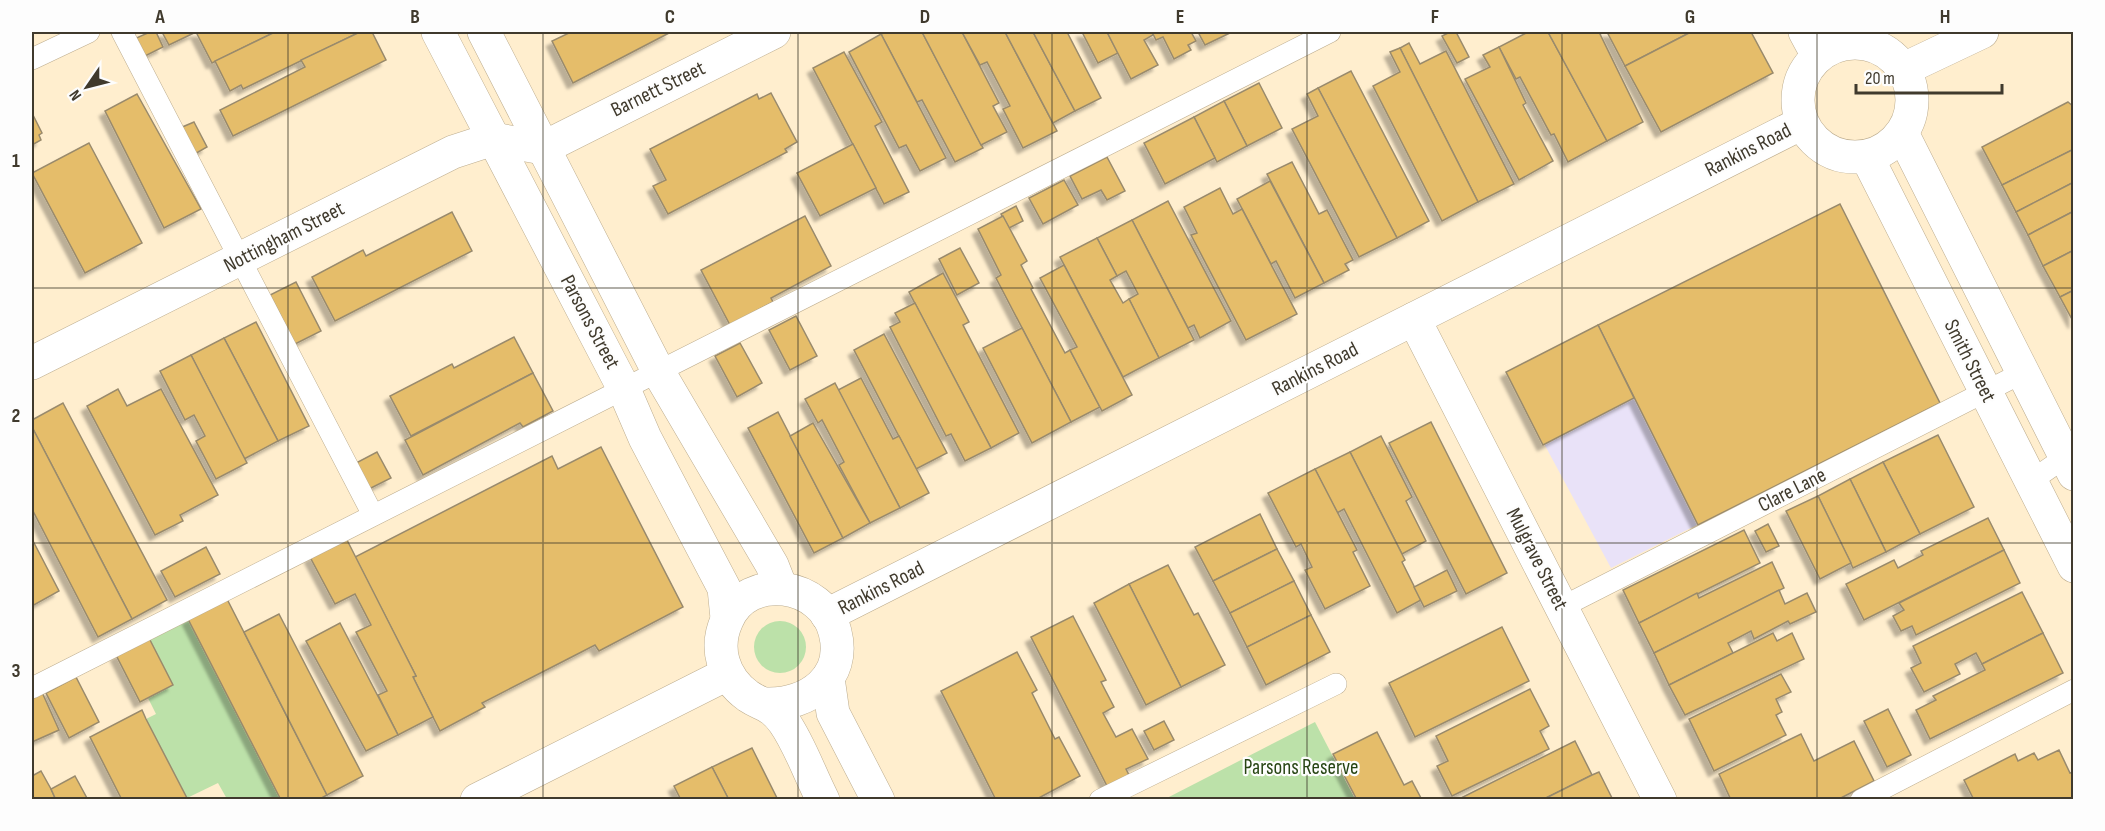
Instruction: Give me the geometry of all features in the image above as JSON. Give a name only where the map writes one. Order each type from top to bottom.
[{"type":"street","name":"Parsons Street","points":[[438,32],[623,387],[645,438],[724,588],[727,618]]},
{"type":"street","name":"Parsons Street","points":[[484,32],[658,371],[772,564],[781,588]]},
{"type":"street","name":"Barnett Street","points":[[543,148],[774,32]]},
{"type":"street","points":[[1904,69],[1982,32]]},
{"type":"street","points":[[1862,38],[1893,56],[1904,69],[1911,88],[1911,115],[1902,133],[1888,147],[1867,157],[1846,157],[1827,151],[1812,138],[1802,123],[1798,88],[1806,70],[1811,44],[1835,46],[1855,43],[1862,38]]},
{"type":"street","name":"Rankins Road","points":[[827,615],[1802,123]]},
{"type":"street","name":"Smith Street","points":[[1902,133],[2022,374],[2071,460]]},
{"type":"street","name":"Nottingham Street","points":[[32,363],[453,152],[493,139],[543,148]]},
{"type":"street","name":"Smith Street","points":[[1867,157],[2073,566]]},
{"type":"street","name":"Mulgrave Street","points":[[1414,319],[1562,607],[1653,797]]},
{"type":"street","points":[[828,678],[816,691],[801,700],[785,704],[766,704],[751,698],[727,674],[721,656],[721,636],[727,618],[737,605],[750,595],[781,588],[799,591],[816,601],[835,630],[837,646],[828,678],[833,713],[878,800]]},
{"type":"street","points":[[477,800],[727,674]]},
{"type":"street","points":[[766,704],[784,723],[823,800]]},
{"type":"lane","points":[[32,59],[89,32]]},
{"type":"lane","points":[[122,32],[373,515]]},
{"type":"lane","points":[[32,688],[623,387],[1330,32]]},
{"type":"lane","name":"Clare Lane","points":[[1562,607],[2022,374]]},
{"type":"lane","points":[[2031,481],[2071,460]]},
{"type":"lane","points":[[1101,800],[1335,684]]},
{"type":"lane","points":[[1861,800],[2073,690]]},
{"type":"shaded area","points":[[1840,204],[1940,403],[1611,568],[1506,373]]},
{"type":"green space","points":[[188,619],[281,799],[227,799],[218,783],[187,798],[146,719],[156,714],[148,698],[149,638]]},
{"type":"green space","points":[[775,621],[785,621],[795,625],[802,632],[806,647],[802,662],[795,669],[785,673],[775,673],[765,669],[758,662],[754,652],[754,642],[758,632],[765,625]]},
{"type":"green space","name":"Parsons Reserve","points":[[1315,722],[1355,799],[1165,799]]},
{"type":"building","points":[[150,32],[156,32],[163,47],[143,57],[134,39]]},
{"type":"building","points":[[162,32],[196,32],[169,45]]},
{"type":"building","points":[[196,32],[275,32],[212,63]]},
{"type":"building","points":[[275,32],[360,32],[243,89],[241,85],[230,91],[215,61]]},
{"type":"building","points":[[360,32],[372,32],[386,60],[233,136],[220,110],[305,67],[301,60]]},
{"type":"building","points":[[571,32],[671,32],[573,83],[552,41]]},
{"type":"building","points":[[922,32],[983,148],[955,162],[922,100],[917,102],[881,34]]},
{"type":"building","points":[[922,32],[962,32],[999,103],[993,106],[1007,132],[981,145]]},
{"type":"building","points":[[962,32],[1005,32],[1057,131],[1023,148],[1003,109],[1010,106],[987,62],[980,65]]},
{"type":"building","points":[[1005,32],[1033,32],[1075,111],[1053,123]]},
{"type":"building","points":[[1033,32],[1067,32],[1101,98],[1075,111]]},
{"type":"building","points":[[1082,32],[1107,32],[1118,53],[1098,63]]},
{"type":"building","points":[[1107,32],[1152,32],[1153,35],[1144,40],[1158,65],[1131,79]]},
{"type":"building","points":[[1152,32],[1191,32],[1196,41],[1188,45],[1191,50],[1174,59],[1163,37],[1156,40]]},
{"type":"building","points":[[1198,32],[1232,32],[1205,45]]},
{"type":"building","points":[[1456,32],[1469,57],[1457,63],[1442,36]]},
{"type":"building","points":[[1528,32],[1548,32],[1607,141],[1568,162],[1520,77],[1516,79],[1499,47]]},
{"type":"building","points":[[1548,32],[1604,32],[1600,34],[1643,122],[1607,141]]},
{"type":"building","points":[[1607,32],[1691,32],[1625,66]]},
{"type":"building","points":[[1691,32],[1751,32],[1773,73],[1661,132],[1625,66]]},
{"type":"building","points":[[881,34],[946,158],[920,171],[906,145],[899,148],[849,52]]},
{"type":"building","points":[[1409,43],[1420,64],[1446,51],[1514,184],[1478,202],[1400,48]]},
{"type":"building","points":[[1499,47],[1526,103],[1523,105],[1553,161],[1519,180],[1465,79],[1490,67],[1483,55]]},
{"type":"building","points":[[1400,48],[1478,202],[1442,221],[1373,86],[1400,72],[1390,52]]},
{"type":"building","points":[[844,52],[882,122],[875,126],[909,192],[884,204],[813,68]]},
{"type":"building","points":[[1351,71],[1429,221],[1397,238],[1318,88]]},
{"type":"building","points":[[1259,83],[1282,128],[1247,146],[1224,101]]},
{"type":"building","points":[[1318,88],[1397,238],[1359,257],[1292,129],[1318,116],[1307,94]]},
{"type":"building","points":[[771,93],[797,142],[785,149],[787,152],[668,214],[653,186],[666,180],[650,149],[757,94],[759,99]]},
{"type":"building","points":[[137,94],[201,209],[164,228],[105,111]]},
{"type":"building","points":[[1224,101],[1247,146],[1217,162],[1194,117]]},
{"type":"building","points":[[2068,102],[2074,107],[2074,149],[2002,185],[1982,147]]},
{"type":"building","points":[[32,113],[42,133],[39,135],[41,140],[32,145]]},
{"type":"building","points":[[1194,117],[1215,158],[1165,184],[1144,143]]},
{"type":"building","points":[[194,122],[207,147],[193,155],[180,128]]},
{"type":"building","points":[[89,143],[142,243],[85,273],[32,173]]},
{"type":"building","points":[[853,144],[876,188],[820,216],[797,173]]},
{"type":"building","points":[[2074,149],[2074,182],[2016,212],[2002,185]]},
{"type":"building","points":[[1107,157],[1125,191],[1107,200],[1101,190],[1082,199],[1070,176]]},
{"type":"building","points":[[1292,162],[1319,214],[1327,210],[1353,260],[1345,264],[1349,270],[1324,283],[1267,174]]},
{"type":"building","points":[[1064,180],[1078,205],[1043,224],[1029,198]]},
{"type":"building","points":[[1270,181],[1324,283],[1295,298],[1276,261],[1271,264],[1237,199]]},
{"type":"building","points":[[2074,182],[2074,211],[2028,235],[2016,212]]},
{"type":"building","points":[[1220,188],[1233,214],[1242,209],[1297,314],[1246,340],[1191,235],[1197,233],[1184,207]]},
{"type":"building","points":[[1168,201],[1231,321],[1200,338],[1194,325],[1188,328],[1132,220]]},
{"type":"building","points":[[1840,204],[1940,403],[1698,525],[1598,325]]},
{"type":"building","points":[[1016,206],[1023,221],[1009,228],[1001,214]]},
{"type":"building","points":[[2074,211],[2074,250],[2043,266],[2028,235]]},
{"type":"building","points":[[452,212],[472,251],[335,321],[312,277],[363,250],[366,256]]},
{"type":"building","points":[[805,216],[831,266],[771,298],[773,302],[730,325],[701,270]]},
{"type":"building","points":[[1003,216],[1027,261],[1021,265],[1033,288],[1031,289],[1065,353],[1070,350],[1100,407],[1071,422],[996,278],[1001,275],[978,229]]},
{"type":"building","points":[[1132,220],[1194,340],[1159,358],[1129,299],[1138,294],[1126,271],[1117,276],[1097,238]]},
{"type":"building","points":[[1097,238],[1117,276],[1110,280],[1123,303],[1129,299],[1159,358],[1123,377],[1060,257]]},
{"type":"building","points":[[960,248],[979,283],[957,295],[939,259]]},
{"type":"building","points":[[2074,250],[2074,290],[2060,297],[2043,266]]},
{"type":"building","points":[[1064,265],[1132,395],[1102,411],[1070,350],[1077,347],[1040,278]]},
{"type":"building","points":[[943,273],[969,322],[963,325],[1019,433],[991,448],[909,292]]},
{"type":"building","points":[[296,282],[321,331],[295,344],[270,295]]},
{"type":"building","points":[[2074,290],[2074,323],[2060,297]]},
{"type":"building","points":[[915,303],[991,448],[965,461],[951,434],[946,436],[890,327],[900,322],[895,313]]},
{"type":"building","points":[[796,316],[817,356],[790,370],[769,330]]},
{"type":"building","points":[[256,322],[309,426],[278,441],[224,338]]},
{"type":"building","points":[[1598,325],[1634,398],[1543,445],[1506,372]]},
{"type":"building","points":[[1022,328],[1071,422],[1032,443],[983,348]]},
{"type":"building","points":[[884,334],[947,453],[916,469],[854,350]]},
{"type":"building","points":[[514,337],[533,373],[411,436],[390,396],[452,364],[454,368]]},
{"type":"building","points":[[224,338],[278,441],[244,459],[191,355]]},
{"type":"building","points":[[740,343],[762,383],[737,397],[715,356]]},
{"type":"building","points":[[191,355],[247,463],[216,479],[196,441],[205,436],[194,415],[185,420],[160,371]]},
{"type":"building","points":[[533,373],[553,411],[523,427],[520,423],[423,475],[405,440]]},
{"type":"building","points":[[861,378],[893,439],[899,436],[929,493],[900,508],[838,390]]},
{"type":"building","points":[[835,383],[900,508],[870,523],[839,465],[844,462],[822,420],[818,423],[805,399]]},
{"type":"building","points":[[118,389],[127,406],[161,389],[218,495],[180,515],[183,521],[155,535],[87,406]]},
{"type":"building","points":[[63,403],[167,600],[132,619],[32,427],[32,420]]},
{"type":"building","points":[[778,412],[843,538],[814,553],[748,428]]},
{"type":"building","points":[[1431,422],[1507,573],[1466,594],[1389,443]]},
{"type":"building","points":[[813,423],[870,523],[843,538],[790,436]]},
{"type":"building","points":[[32,427],[132,619],[98,637],[32,509]]},
{"type":"building","points":[[1938,435],[1974,507],[1920,534],[1883,462]]},
{"type":"building","points":[[1381,436],[1412,497],[1406,501],[1426,541],[1402,554],[1350,452]]},
{"type":"building","points":[[601,447],[683,607],[599,651],[595,645],[482,703],[485,707],[440,731],[413,677],[416,676],[355,557],[552,456],[558,469]]},
{"type":"building","points":[[377,452],[391,478],[369,489],[356,463]]},
{"type":"building","points":[[1350,452],[1405,560],[1402,562],[1421,600],[1397,613],[1344,509],[1337,513],[1315,469]]},
{"type":"building","points":[[1883,462],[1920,534],[1886,552],[1850,479]]},
{"type":"building","points":[[1315,469],[1357,550],[1353,552],[1370,586],[1325,609],[1305,570],[1312,567],[1301,544],[1296,547],[1268,493]]},
{"type":"building","points":[[1850,479],[1886,552],[1853,568],[1818,496]]},
{"type":"building","points":[[1818,496],[1851,563],[1820,579],[1786,511]]},
{"type":"building","points":[[1260,514],[1277,549],[1213,581],[1195,547]]},
{"type":"building","points":[[1988,518],[2004,550],[1864,620],[1846,584],[1894,560],[1898,568],[1923,555],[1921,551]]},
{"type":"building","points":[[1768,524],[1779,546],[1766,552],[1755,531]]},
{"type":"building","points":[[1744,530],[1760,563],[1639,623],[1623,590]]},
{"type":"building","points":[[346,538],[416,676],[413,677],[433,717],[398,735],[378,695],[387,691],[356,632],[371,625],[355,594],[335,604],[310,557]]},
{"type":"building","points":[[32,539],[59,591],[32,606]]},
{"type":"building","points":[[206,547],[220,574],[175,597],[161,571]]},
{"type":"building","points":[[1277,549],[1294,581],[1230,613],[1213,581]]},
{"type":"building","points":[[2004,550],[2020,583],[1916,635],[1912,626],[1901,631],[1893,616],[1904,610],[1899,603]]},
{"type":"building","points":[[1772,562],[1784,588],[1654,653],[1639,623],[1697,593],[1699,598]]},
{"type":"building","points":[[1168,565],[1194,615],[1198,613],[1225,665],[1181,687],[1129,584]]},
{"type":"building","points":[[1447,570],[1457,591],[1424,607],[1414,587]]},
{"type":"building","points":[[1294,581],[1311,615],[1247,647],[1230,613]]},
{"type":"building","points":[[1129,584],[1181,687],[1146,705],[1094,603]]},
{"type":"building","points":[[1779,590],[1785,604],[1807,593],[1816,612],[1790,624],[1788,621],[1754,639],[1751,631],[1728,643],[1733,653],[1669,685],[1654,653]]},
{"type":"building","points":[[2022,592],[2043,633],[1982,664],[1976,653],[1955,664],[1960,674],[1924,692],[1911,668],[1921,663],[1913,646]]},
{"type":"building","points":[[227,599],[327,795],[318,800],[281,800],[188,619]]},
{"type":"building","points":[[279,614],[363,776],[327,795],[244,632]]},
{"type":"building","points":[[1311,615],[1330,652],[1266,685],[1247,647]]},
{"type":"building","points":[[1073,616],[1106,680],[1101,682],[1114,707],[1103,713],[1116,737],[1132,729],[1148,759],[1126,769],[1129,775],[1107,786],[1031,637]]},
{"type":"building","points":[[340,623],[398,735],[366,751],[306,641]]},
{"type":"building","points":[[1502,627],[1529,681],[1415,737],[1389,683]]},
{"type":"building","points":[[1773,633],[1777,641],[1792,633],[1804,659],[1685,715],[1669,685]]},
{"type":"building","points":[[2043,633],[2063,673],[1930,739],[1916,710],[1936,700],[1933,696],[1985,670],[1982,664]]},
{"type":"building","points":[[149,638],[173,685],[140,702],[116,655]]},
{"type":"building","points":[[1017,652],[1037,690],[1032,693],[1055,739],[1059,737],[1080,776],[1035,800],[996,800],[941,691]]},
{"type":"building","points":[[1781,674],[1791,692],[1776,699],[1782,712],[1776,715],[1786,735],[1714,771],[1689,719]]},
{"type":"building","points":[[76,677],[99,722],[69,738],[46,693]]},
{"type":"building","points":[[1530,689],[1549,726],[1540,731],[1549,749],[1452,796],[1437,766],[1448,761],[1436,736]]},
{"type":"building","points":[[41,690],[59,730],[32,742],[32,694]]},
{"type":"building","points":[[1888,709],[1911,755],[1887,767],[1864,721]]},
{"type":"building","points":[[142,710],[188,800],[122,800],[90,737]]},
{"type":"building","points":[[1164,721],[1174,740],[1154,750],[1144,731]]},
{"type":"building","points":[[1377,732],[1404,785],[1412,781],[1422,800],[1357,800],[1333,754]]},
{"type":"building","points":[[1801,734],[1814,761],[1854,741],[1874,781],[1837,800],[1731,800],[1719,774]]},
{"type":"building","points":[[1575,741],[1592,775],[1542,800],[1457,800]]},
{"type":"building","points":[[752,748],[778,800],[729,800],[712,767]]},
{"type":"building","points":[[2059,750],[2070,773],[2074,772],[2074,800],[1974,800],[1964,780],[2015,754],[2018,761],[2034,753],[2038,760]]},
{"type":"building","points":[[712,767],[729,800],[681,800],[674,786]]},
{"type":"building","points":[[41,771],[56,800],[32,800],[32,776]]},
{"type":"building","points":[[1599,772],[1613,800],[1542,800],[1592,775]]},
{"type":"building","points":[[75,776],[88,800],[56,800],[51,789]]}]
